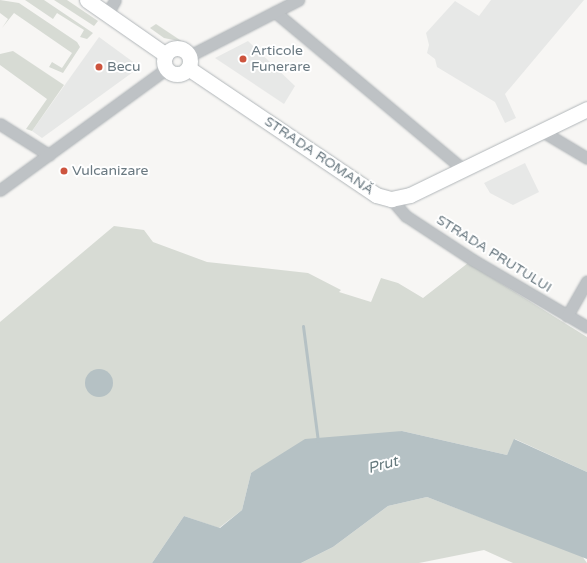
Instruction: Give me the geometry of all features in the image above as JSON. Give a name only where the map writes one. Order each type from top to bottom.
[{"type":"main road","points":[[87,0],[166,61],[177,74],[188,62]]},
{"type":"main road","name":"STRADA ROMANĂ","points":[[166,61],[178,48],[188,62],[376,195],[391,200],[410,195],[587,109]]},
{"type":"street","points":[[107,14],[115,0]]},
{"type":"street","points":[[188,62],[298,0]]},
{"type":"street","points":[[275,12],[463,169]]},
{"type":"street","points":[[0,190],[49,155],[166,61]]},
{"type":"street","points":[[0,124],[49,155]]},
{"type":"street","points":[[542,131],[587,158]]},
{"type":"street","name":"STRADA PRUTULUI","points":[[391,200],[406,216],[587,327]]},
{"type":"street","points":[[567,316],[587,281]]},
{"type":"shaded area","points":[[0,0],[19,3],[77,42],[80,47],[63,73],[49,67],[52,62],[62,68],[72,53],[14,13],[2,28],[8,19],[0,13]]},
{"type":"shaded area","points":[[25,0],[44,0],[93,33],[87,39],[80,37],[84,30],[57,13],[53,19]]},
{"type":"shaded area","points":[[54,0],[67,0],[98,21],[94,26]]},
{"type":"shaded area","points":[[491,0],[584,0],[505,94],[516,118],[505,123],[495,102],[437,67],[435,59],[427,53],[429,45],[426,33],[455,1],[479,16]]},
{"type":"shaded area","points":[[156,24],[183,42],[164,38],[150,28]]},
{"type":"shaded area","points":[[99,37],[140,67],[42,138],[32,131]]},
{"type":"shaded area","points":[[248,41],[295,86],[284,104],[215,58]]},
{"type":"shaded area","points":[[13,51],[64,85],[32,131],[26,129],[47,99],[0,65],[0,54]]},
{"type":"shaded area","points":[[525,163],[539,192],[513,205],[490,193],[484,183]]},
{"type":"shaded area","points":[[114,226],[144,230],[153,242],[207,262],[308,273],[341,290],[339,292],[371,302],[381,278],[398,283],[423,298],[468,263],[587,337],[587,472],[515,439],[507,455],[402,431],[251,473],[242,510],[219,528],[184,516],[152,563],[0,563],[0,322]]},
{"type":"shaded area","points":[[427,497],[582,556],[587,563],[513,563],[484,550],[419,563],[301,563],[333,547],[388,506]]},
{"type":"water","points":[[99,369],[109,373],[113,383],[109,393],[99,397],[89,393],[85,383],[89,373]]},
{"type":"water","name":"Prut","points":[[402,431],[507,455],[514,439],[587,472],[587,559],[427,497],[388,506],[333,547],[301,563],[152,563],[184,516],[220,528],[242,510],[251,473],[305,439]]},
{"type":"waterway","points":[[303,326],[318,441]]},
{"type":"place","name":"Articole Funerare","points":[[243,59]]},
{"type":"place","name":"Becu","points":[[99,67]]},
{"type":"place","name":"Vulcanizare","points":[[64,171]]}]
